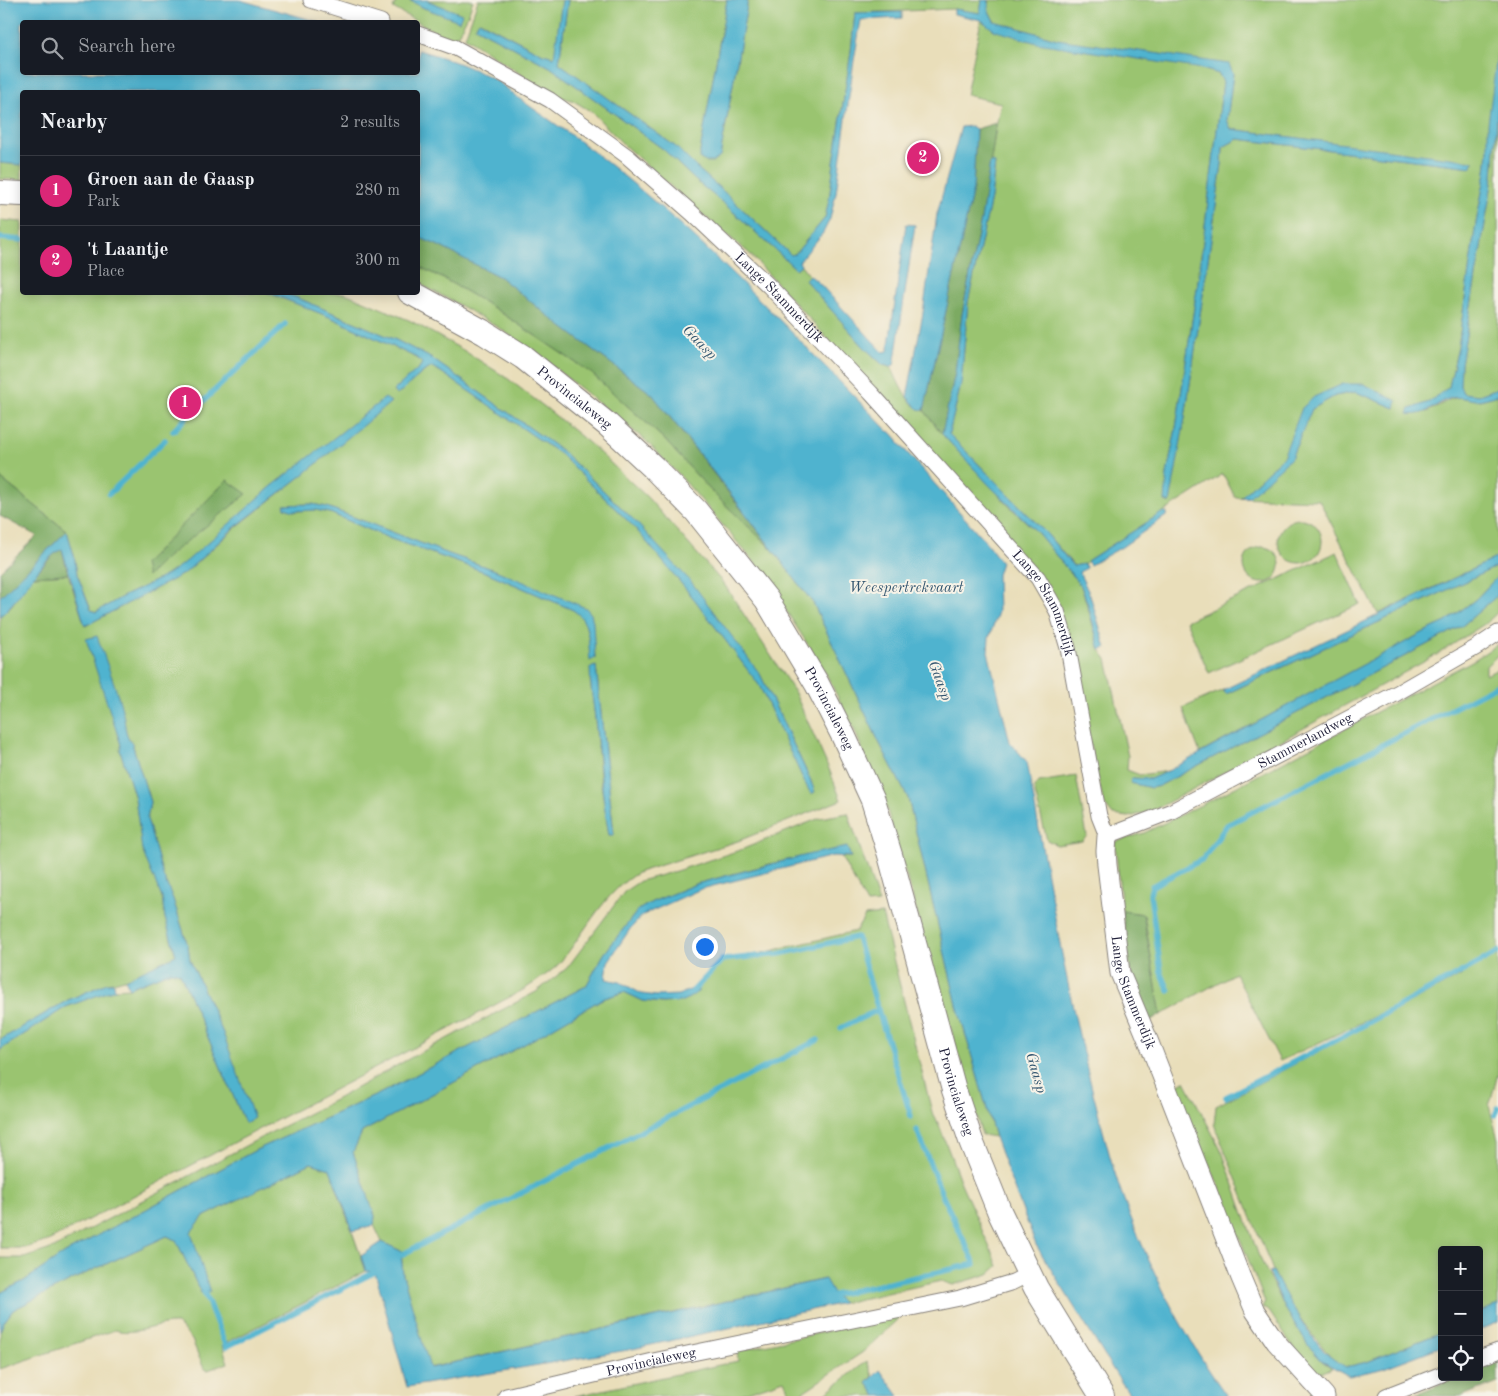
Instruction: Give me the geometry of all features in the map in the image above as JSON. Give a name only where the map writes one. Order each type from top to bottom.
[{"type":"main road","points":[[0,193],[20,194]]},
{"type":"main road","name":"Provincialeweg","points":[[415,295],[485,333],[523,357],[608,425],[653,466],[696,511],[767,600],[817,684],[872,800],[890,855],[954,1090],[970,1141],[1000,1213],[1036,1288],[1102,1396]]},
{"type":"street","points":[[311,0],[375,20]]},
{"type":"street","name":"Lange Stammerdijk","points":[[420,35],[454,47],[550,100],[627,156],[685,207],[783,300],[871,393],[1038,578],[1057,611],[1068,648],[1099,816],[1107,836],[1107,865],[1120,973],[1255,1310],[1276,1342],[1325,1396]]},
{"type":"street","name":"Stammerlandweg","points":[[1107,836],[1172,811],[1397,693],[1498,633]]},
{"type":"street","name":"Provincialeweg","points":[[506,1396],[653,1361],[960,1298],[1013,1282],[1029,1274]]},
{"type":"street","points":[[1483,1357],[1498,1351]]},
{"type":"street","points":[[1386,1396],[1438,1376]]},
{"type":"green space","points":[[397,0],[409,0],[424,8],[459,20],[461,14],[426,0],[473,0],[468,15],[456,38],[448,39],[420,23],[420,20],[414,20],[393,8]]},
{"type":"green space","points":[[478,0],[562,0],[555,57],[543,54],[480,21],[475,27],[550,67],[663,149],[695,180],[796,269],[801,265],[809,275],[805,280],[864,347],[883,365],[891,367],[900,386],[912,404],[924,410],[942,434],[1011,508],[1037,532],[1081,586],[1100,650],[1107,659],[1128,756],[1127,770],[1140,775],[1168,771],[1150,779],[1132,778],[1131,783],[1151,788],[1159,786],[1462,626],[1498,595],[1498,612],[1486,623],[1438,654],[1152,811],[1129,817],[1113,815],[1104,804],[1058,607],[818,328],[749,253],[626,147],[592,112],[572,100],[552,95],[465,37]]},
{"type":"green space","points":[[568,0],[727,0],[700,152],[720,157],[748,0],[982,0],[980,13],[954,9],[855,13],[851,52],[825,218],[795,254],[791,255],[676,147],[559,63]]},
{"type":"green space","points":[[990,0],[1498,0],[1498,48],[1486,172],[1476,223],[1458,347],[1449,387],[1429,402],[1410,409],[1427,412],[1451,399],[1461,397],[1480,400],[1498,395],[1498,557],[1378,614],[1319,500],[1235,497],[1223,474],[1084,564],[1074,566],[1047,534],[949,434],[961,384],[968,302],[991,198],[995,164],[990,162],[1001,103],[966,95],[981,20],[994,30],[1202,69],[1219,74],[1223,82],[1198,281],[1176,428],[1167,474],[1169,503],[1185,418],[1223,147],[1238,139],[1472,167],[1473,162],[1231,129],[1227,120],[1233,74],[1057,39],[994,21],[988,9]],"holes":[[[1364,384],[1395,405],[1395,408],[1356,392],[1335,396],[1312,409],[1291,458],[1241,497],[1283,457],[1314,397]]]},
{"type":"green space","points":[[1498,105],[1498,388],[1479,395],[1463,393],[1460,387],[1461,364],[1493,177]]},
{"type":"green space","points":[[996,123],[981,220],[962,315],[955,373],[942,434],[924,410],[973,189],[976,129]]},
{"type":"green space","points":[[0,163],[20,165],[20,180],[0,179]]},
{"type":"green space","points":[[0,220],[20,222],[20,295],[274,295],[332,318],[417,358],[422,363],[420,367],[393,391],[396,395],[432,367],[560,454],[635,528],[695,600],[759,685],[805,783],[812,783],[760,674],[634,520],[561,450],[431,358],[396,340],[290,295],[350,295],[411,321],[463,350],[507,378],[589,443],[647,497],[724,584],[794,691],[841,800],[738,841],[639,872],[627,880],[606,901],[559,964],[525,989],[48,1241],[25,1248],[0,1248],[0,1050],[66,1007],[104,992],[129,988],[171,971],[180,973],[245,1123],[223,1033],[190,960],[188,946],[173,899],[163,876],[147,819],[150,802],[132,743],[126,733],[122,712],[117,732],[121,745],[120,750],[135,798],[138,819],[162,898],[165,918],[176,956],[132,976],[107,983],[68,1000],[0,1040],[0,616],[11,606],[33,576],[68,574],[85,626],[185,573],[234,529],[303,475],[390,402],[271,487],[188,561],[165,576],[96,612],[91,610],[77,574],[67,531],[0,478]],"holes":[[[312,504],[327,507],[495,570],[591,614],[595,658],[584,622],[581,616],[573,610],[488,573],[391,539],[330,513],[316,510],[294,511],[284,505]],[[596,666],[614,834],[609,835],[601,784],[590,680]]]},
{"type":"green space","points":[[420,238],[500,277],[561,326],[652,394],[773,550],[712,492],[663,438],[591,373],[494,308],[420,267]]},
{"type":"green space","points":[[420,267],[494,308],[591,373],[663,438],[712,492],[773,550],[813,603],[879,742],[908,798],[957,1005],[995,1137],[982,1135],[887,810],[854,729],[823,668],[756,564],[683,479],[645,440],[542,358],[501,329],[420,284]]},
{"type":"green space","points":[[0,478],[67,531],[0,597],[0,571],[37,536],[0,516]]},
{"type":"green space","points":[[227,480],[247,494],[167,557],[147,577],[144,564]]},
{"type":"green space","points":[[1304,519],[1316,525],[1321,532],[1321,550],[1316,557],[1309,562],[1296,563],[1284,557],[1279,550],[1278,537],[1284,525],[1291,520]]},
{"type":"green space","points":[[1262,547],[1275,552],[1280,565],[1275,578],[1262,583],[1249,578],[1244,565],[1249,552]]},
{"type":"green space","points":[[62,549],[68,574],[33,576],[56,552]]},
{"type":"green space","points":[[1337,552],[1360,604],[1209,673],[1186,621]]},
{"type":"green space","points":[[1498,566],[1498,576],[1476,599],[1446,622],[1200,753],[1183,708],[1223,690],[1226,694]]},
{"type":"green space","points":[[1498,644],[1498,655],[1486,666],[1486,675],[1498,669],[1498,1074],[1489,1106],[1498,1139],[1498,1305],[1483,1311],[1483,1246],[1438,1246],[1438,1334],[1367,1362],[1341,1370],[1282,1293],[1214,1124],[1216,1106],[1462,975],[1280,1061],[1235,973],[1161,1015],[1144,914],[1122,911],[1115,842],[1144,833],[1217,797],[1474,660]]},
{"type":"green space","points":[[1076,776],[1087,836],[1082,841],[1057,845],[1047,840],[1034,789],[1039,782]]},
{"type":"green space","points":[[848,813],[879,903],[867,904],[841,857],[851,857],[846,848],[774,863],[696,884],[652,902],[638,910],[604,954],[586,986],[379,1094],[256,1150],[65,1253],[24,1281],[0,1293],[0,1258],[24,1258],[54,1248],[536,992],[567,968],[625,891],[640,881],[743,849],[820,818]]},
{"type":"green space","points":[[1122,911],[1143,914],[1161,1015],[1149,1021],[1130,970]]},
{"type":"green space","points":[[882,914],[932,1112],[998,1266],[989,1274],[953,1285],[941,1281],[843,1303],[834,1295],[824,1279],[429,1368],[403,1275],[401,1251],[382,1242],[374,1225],[375,1216],[353,1152],[362,1132],[523,1045],[602,999],[624,992],[643,1001],[663,1003],[698,991],[692,989],[728,958],[758,954],[856,931],[865,916]]},
{"type":"green space","points":[[1185,1081],[1223,1154],[1258,1254],[1285,1308],[1307,1344],[1322,1361],[1332,1368],[1314,1376],[1269,1311],[1262,1308],[1265,1302],[1220,1188],[1178,1096],[1170,1088]]},
{"type":"green space","points":[[311,1163],[330,1169],[366,1271],[222,1345],[228,1363],[208,1370],[204,1369],[192,1340],[177,1324],[169,1324],[130,1331],[115,1330],[0,1369],[0,1331],[13,1310],[80,1276],[167,1236],[176,1240],[201,1293],[209,1292],[190,1232],[203,1217]]},
{"type":"green space","points":[[902,1315],[863,1352],[797,1396],[791,1396],[784,1380],[736,1396],[575,1396],[738,1361],[737,1351]]},
{"type":"green space","points":[[1498,1360],[1498,1382],[1462,1396],[1411,1396],[1447,1381],[1483,1381],[1483,1366]]},
{"type":"green space","points":[[867,1361],[873,1376],[867,1383],[876,1396],[822,1396]]},
{"type":"water","name":"Weespertrekvaart","points":[[0,0],[240,0],[312,20],[20,20],[20,75],[420,75],[420,51],[457,63],[500,83],[594,152],[683,227],[725,266],[891,432],[1001,562],[997,575],[998,612],[989,638],[988,652],[1010,742],[1027,762],[1065,970],[1083,1052],[1113,1168],[1139,1237],[1172,1308],[1198,1353],[1227,1396],[1131,1396],[1036,1245],[995,1137],[957,1005],[908,798],[879,742],[813,603],[652,394],[561,326],[500,277],[420,238],[420,90],[20,90],[20,165],[0,163]]},
{"type":"water","points":[[409,0],[426,0],[462,14],[459,21],[424,8]]},
{"type":"water","points":[[562,0],[568,0],[559,63],[676,147],[791,255],[795,254],[825,218],[851,52],[855,13],[902,12],[902,18],[861,20],[836,193],[830,219],[823,233],[799,262],[801,265],[796,269],[695,180],[663,149],[550,67],[475,27],[479,21],[543,54],[554,57]]},
{"type":"water","points":[[727,0],[748,0],[720,157],[713,162],[706,162],[700,159],[700,152]]},
{"type":"water","points":[[982,0],[989,0],[988,9],[994,21],[1057,39],[1229,64],[1233,74],[1227,120],[1231,129],[1473,161],[1472,167],[1238,139],[1223,147],[1185,418],[1170,503],[1165,501],[1167,474],[1176,428],[1198,281],[1223,82],[1219,74],[1202,69],[1037,43],[994,30],[981,20],[954,14],[954,9],[980,13]]},
{"type":"water","points":[[1498,48],[1498,105],[1493,177],[1461,364],[1460,386],[1463,393],[1479,395],[1498,388],[1498,395],[1478,400],[1460,397],[1451,398],[1426,412],[1408,414],[1410,409],[1429,402],[1449,387],[1458,347],[1476,223],[1486,172],[1488,124]]},
{"type":"water","points":[[971,126],[976,129],[973,189],[924,410],[918,409],[907,397],[923,313],[937,214],[961,127]]},
{"type":"water","points":[[990,162],[995,163],[991,198],[968,302],[961,384],[949,434],[1047,534],[1073,566],[1084,564],[1087,568],[1079,572],[1090,595],[1106,648],[1100,650],[1081,586],[1037,532],[989,485],[942,434],[955,373],[962,315],[981,220]]},
{"type":"water","points":[[906,224],[915,225],[895,360],[894,365],[891,367],[883,365],[864,347],[805,280],[809,275],[817,281],[883,352],[888,351]]},
{"type":"water","points":[[274,295],[290,295],[298,298],[396,340],[431,358],[561,450],[634,520],[692,583],[760,674],[815,792],[811,794],[805,783],[759,685],[695,600],[635,528],[560,454],[432,367],[422,373],[397,395],[393,391],[422,363],[417,358],[332,318]]},
{"type":"water","points":[[1343,384],[1364,384],[1397,401],[1395,408],[1356,392],[1335,396],[1312,409],[1291,458],[1249,497],[1241,497],[1283,457],[1302,408],[1314,397]]},
{"type":"water","points":[[385,398],[391,402],[303,475],[234,528],[185,573],[85,626],[62,549],[41,567],[0,616],[0,597],[67,531],[77,574],[91,610],[96,612],[165,576],[187,561],[271,487]]},
{"type":"water","points":[[312,504],[327,507],[495,570],[586,608],[591,614],[593,622],[595,658],[590,661],[586,626],[579,615],[573,610],[488,573],[391,539],[330,513],[316,510],[294,511],[285,508],[284,505]]},
{"type":"water","points":[[1163,512],[1167,513],[1166,516],[1122,547],[1090,565],[1087,561],[1090,559]]},
{"type":"water","points":[[1498,557],[1498,566],[1226,694],[1223,690]]},
{"type":"water","points":[[1498,576],[1498,595],[1462,626],[1159,786],[1151,788],[1130,783],[1132,778],[1150,779],[1168,771],[1426,631],[1446,622],[1476,599]]},
{"type":"water","points":[[97,636],[115,687],[127,735],[132,743],[150,802],[147,819],[163,876],[173,899],[188,946],[190,960],[223,1033],[254,1118],[245,1123],[180,973],[171,971],[129,988],[125,979],[176,955],[165,918],[162,898],[142,850],[135,798],[120,750],[121,745],[86,639]]},
{"type":"water","points":[[596,666],[614,835],[609,835],[591,687],[590,668]]},
{"type":"water","points":[[847,847],[851,857],[833,856],[701,889],[643,915],[630,929],[608,962],[606,979],[620,982],[642,994],[657,996],[678,995],[692,989],[699,991],[689,998],[680,1002],[663,1003],[643,1001],[624,992],[602,999],[523,1045],[362,1132],[353,1152],[375,1216],[374,1225],[353,1231],[330,1169],[311,1163],[203,1217],[191,1232],[210,1292],[201,1293],[176,1240],[167,1236],[80,1276],[13,1310],[0,1331],[0,1293],[24,1281],[65,1253],[256,1150],[379,1094],[586,986],[604,954],[638,910],[652,902],[696,884],[811,854]]},
{"type":"water","points":[[107,983],[114,983],[115,989],[66,1007],[0,1050],[0,1040],[68,1000]]},
{"type":"water","points":[[382,1242],[401,1251],[403,1275],[430,1368],[825,1279],[834,1295],[843,1303],[628,1350],[407,1387],[375,1272],[366,1271],[361,1256]]},
{"type":"water","points":[[1273,1271],[1296,1312],[1316,1342],[1329,1356],[1346,1367],[1367,1362],[1438,1334],[1438,1348],[1381,1369],[1349,1376],[1322,1361],[1307,1344],[1285,1308],[1269,1272]]},
{"type":"water","points":[[1498,1305],[1498,1322],[1483,1328],[1483,1311]]},
{"type":"water","points":[[880,1370],[899,1396],[876,1396],[867,1383]]},
{"type":"waterway","points":[[0,238],[20,240]]},
{"type":"waterway","points":[[194,410],[285,324]]},
{"type":"waterway","points":[[173,431],[187,417]]},
{"type":"waterway","points":[[109,494],[165,440]]},
{"type":"waterway","points":[[1169,991],[1161,972],[1150,894],[1152,886],[1203,859],[1227,825],[1498,685]]},
{"type":"waterway","points":[[692,992],[722,960],[779,954],[857,937],[878,1010],[841,1028]]},
{"type":"waterway","points":[[1226,1097],[1355,1030],[1498,952]]},
{"type":"waterway","points":[[878,1010],[911,1116]]},
{"type":"waterway","points":[[401,1255],[818,1040]]},
{"type":"waterway","points":[[1495,1115],[1498,1108]]},
{"type":"waterway","points":[[834,1295],[975,1264],[943,1197],[917,1130]]},
{"type":"waterway","points":[[203,1289],[226,1347],[375,1272]]},
{"type":"place","name":"'t Laantje","points":[[923,158]]},
{"type":"place","name":"Groen aan de Gaasp","points":[[185,403]]},
{"type":"water label","name":"Gaasp","points":[[699,343]]},
{"type":"water label","name":"Gaasp","points":[[939,681]]},
{"type":"water label","name":"Gaasp","points":[[1035,1073]]}]
